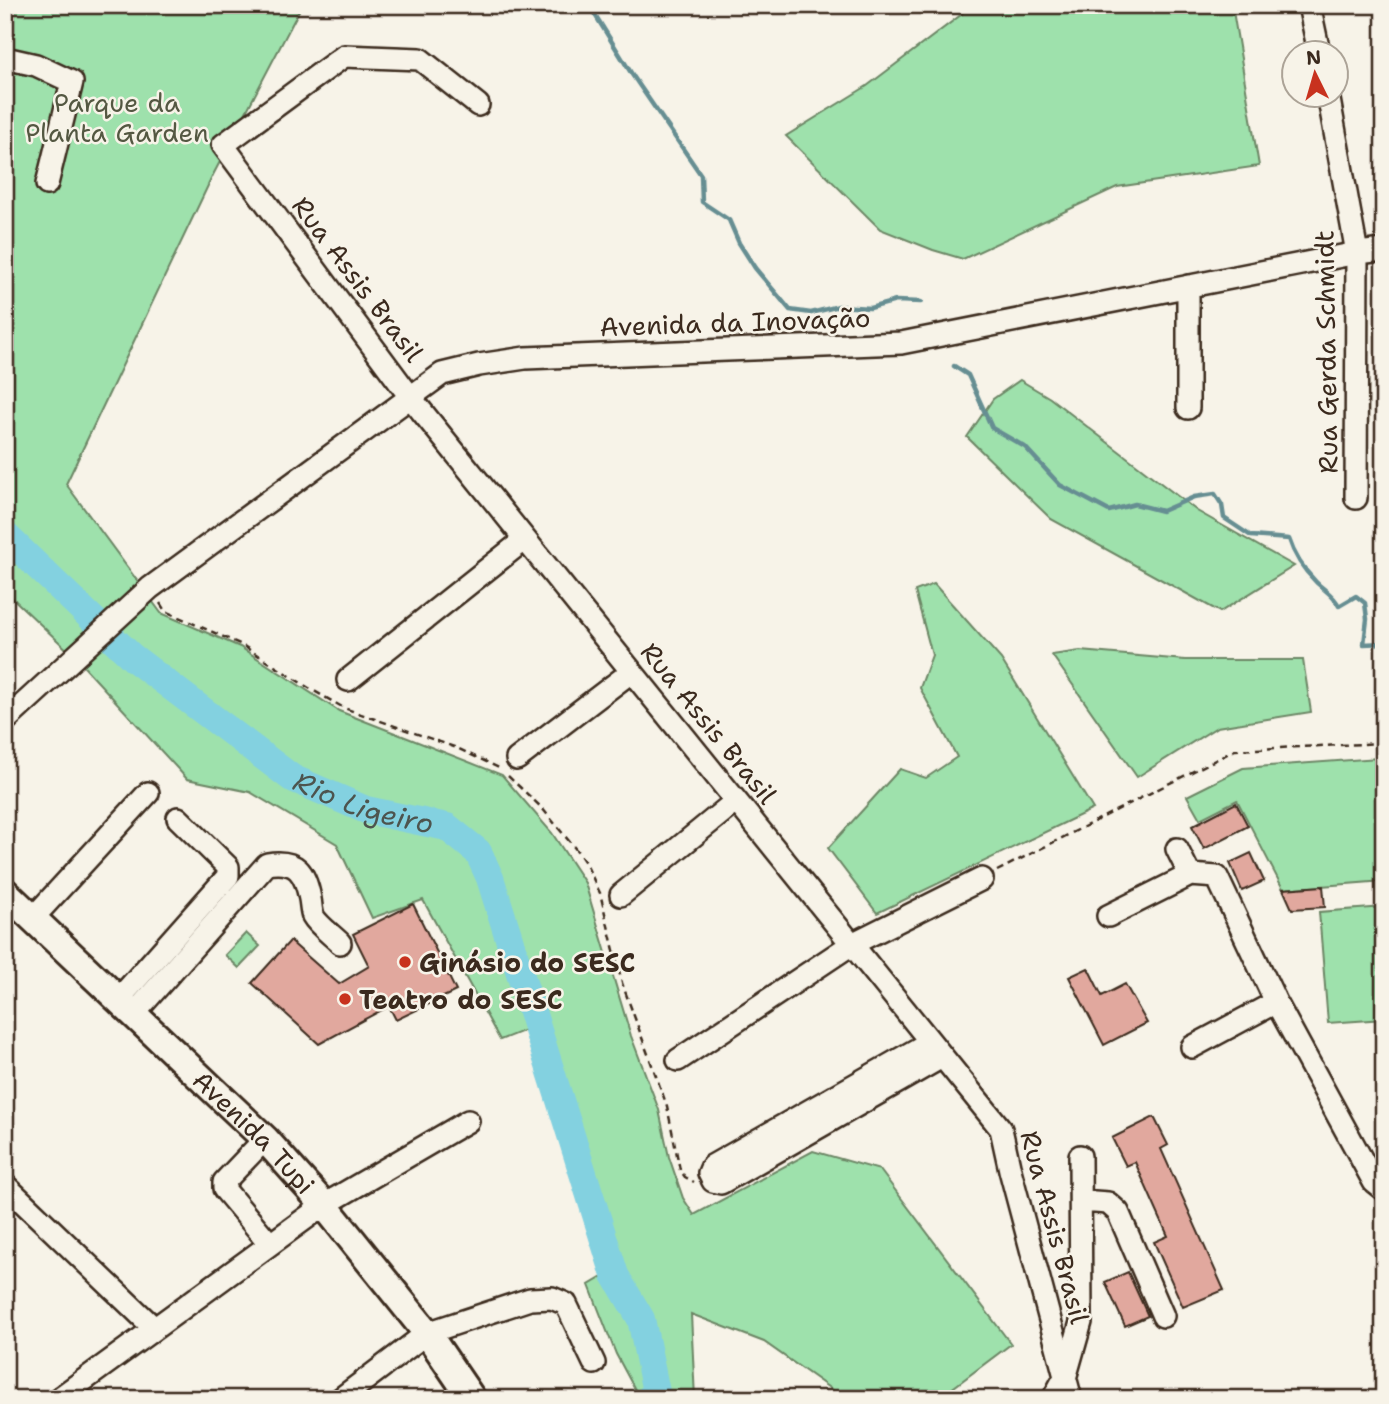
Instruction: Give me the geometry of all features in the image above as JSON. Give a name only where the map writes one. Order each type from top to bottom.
[{"type":"main road","name":"Avenida Tupi","points":[[5,892],[265,1139],[324,1205],[426,1333],[472,1399]]},
{"type":"street","points":[[1310,5],[1316,38]]},
{"type":"street","name":"Rua Assis Brasil","points":[[478,105],[420,59],[344,56],[223,145],[411,398],[1001,1129],[1071,1399]]},
{"type":"street","points":[[5,58],[36,65],[72,82],[47,184]]},
{"type":"street","name":"Rua Gerda Schmidt","points":[[1331,108],[1357,253],[1356,498]]},
{"type":"street","name":"Avenida da Inovação","points":[[5,721],[150,588],[442,374],[526,358],[901,343],[1357,253],[1384,250]]},
{"type":"street","points":[[1188,286],[1188,408]]},
{"type":"street","points":[[348,680],[524,540]]},
{"type":"street","points":[[517,759],[631,672]]},
{"type":"street","points":[[32,919],[148,793]]},
{"type":"street","points":[[621,895],[736,801]]},
{"type":"street","points":[[126,1007],[228,876],[228,867],[178,818]]},
{"type":"street","points":[[1177,849],[1190,875]]},
{"type":"street","points":[[126,1007],[267,864],[279,862],[299,869],[308,888],[313,916],[340,943]]},
{"type":"street","points":[[1108,916],[1190,875],[1217,877],[1276,1002],[1374,1182],[1384,1190]]},
{"type":"street","points":[[678,1060],[852,944],[982,879]]},
{"type":"street","points":[[1192,1047],[1276,1002]]},
{"type":"street","points":[[721,1183],[937,1050]]},
{"type":"street","points":[[58,1399],[324,1205],[468,1121]]},
{"type":"street","points":[[265,1139],[224,1182],[224,1189],[270,1244]]},
{"type":"street","name":"Rua Assis Brasil","points":[[1066,1375],[1081,1322],[1080,1156]]},
{"type":"street","points":[[5,1185],[154,1328]]},
{"type":"street","points":[[1081,1201],[1108,1203],[1118,1212],[1163,1316]]},
{"type":"street","points":[[340,1399],[426,1333],[530,1299],[552,1298],[566,1304],[594,1363]]},
{"type":"street","points":[[1053,1399],[1066,1375]]},
{"type":"path","points":[[150,588],[165,611],[242,645],[344,708],[497,765],[542,808],[586,864],[600,893],[622,983],[648,1057],[663,1090],[680,1170],[685,1177],[711,1191],[721,1183]]},
{"type":"path","points":[[982,879],[1235,750],[1384,744]]},
{"type":"green space","name":"Parque da Planta Garden","points":[[5,5],[302,5],[213,175],[66,484],[161,613],[240,647],[339,711],[502,775],[552,833],[585,883],[631,1036],[659,1110],[669,1157],[683,1198],[694,1215],[813,1151],[880,1170],[1011,1344],[938,1399],[845,1399],[764,1342],[691,1314],[695,1399],[640,1399],[616,1354],[589,1285],[609,1273],[530,1028],[500,1040],[423,900],[372,918],[337,844],[250,792],[187,779],[75,657],[5,591]]},
{"type":"green space","points":[[966,5],[1232,5],[1259,166],[1117,187],[963,259],[880,229],[786,136],[867,86],[962,14]]},
{"type":"green space","points":[[1020,380],[1050,398],[1197,511],[1294,566],[1220,612],[1051,519],[967,437],[993,399]]},
{"type":"green space","points":[[934,584],[1001,659],[1093,809],[877,913],[828,848],[900,769],[926,778],[957,757],[920,688],[932,655],[915,591]]},
{"type":"green space","points":[[1080,651],[1185,660],[1303,660],[1311,712],[1217,727],[1137,777],[1052,655]]},
{"type":"green space","points":[[1378,758],[1384,834],[1384,881],[1283,889],[1237,800],[1200,819],[1187,796],[1243,768]]},
{"type":"green space","points":[[1384,907],[1384,1019],[1328,1023],[1319,912]]},
{"type":"green space","points":[[246,933],[260,946],[239,968],[225,955]]},
{"type":"building","points":[[1236,803],[1248,826],[1204,849],[1192,826]]},
{"type":"building","points":[[1251,853],[1264,881],[1242,891],[1230,863]]},
{"type":"building","points":[[1323,886],[1325,907],[1292,909],[1283,889]]},
{"type":"building","points":[[413,904],[456,991],[396,1020],[389,1006],[319,1044],[252,983],[290,941],[339,984],[369,966],[353,934]]},
{"type":"building","points":[[1088,968],[1102,996],[1125,984],[1147,1023],[1104,1045],[1069,977]]},
{"type":"building","points":[[1154,1117],[1168,1145],[1161,1149],[1224,1290],[1183,1307],[1154,1242],[1168,1236],[1135,1162],[1126,1166],[1112,1138]]},
{"type":"building","points":[[1128,1272],[1148,1316],[1125,1326],[1105,1282]]},
{"type":"waterway","points":[[589,5],[633,76],[701,175],[702,202],[729,220],[739,243],[755,268],[790,310],[811,313],[839,306],[870,308],[896,301],[921,302]]},
{"type":"waterway","points":[[954,366],[968,375],[992,428],[1025,447],[1060,485],[1109,511],[1135,504],[1162,511],[1194,497],[1215,494],[1222,505],[1224,518],[1251,536],[1289,539],[1303,567],[1339,606],[1356,596],[1365,603],[1367,619],[1364,644],[1384,643]]},
{"type":"waterway","name":"Rio Ligeiro","points":[[5,535],[132,657],[292,778],[366,810],[447,827],[478,852],[490,878],[615,1275],[641,1319],[656,1392],[649,1399]]},
{"type":"place","name":"Ginásio do SESC","points":[[405,962]]},
{"type":"place","name":"Teatro do SESC","points":[[345,999]]}]
